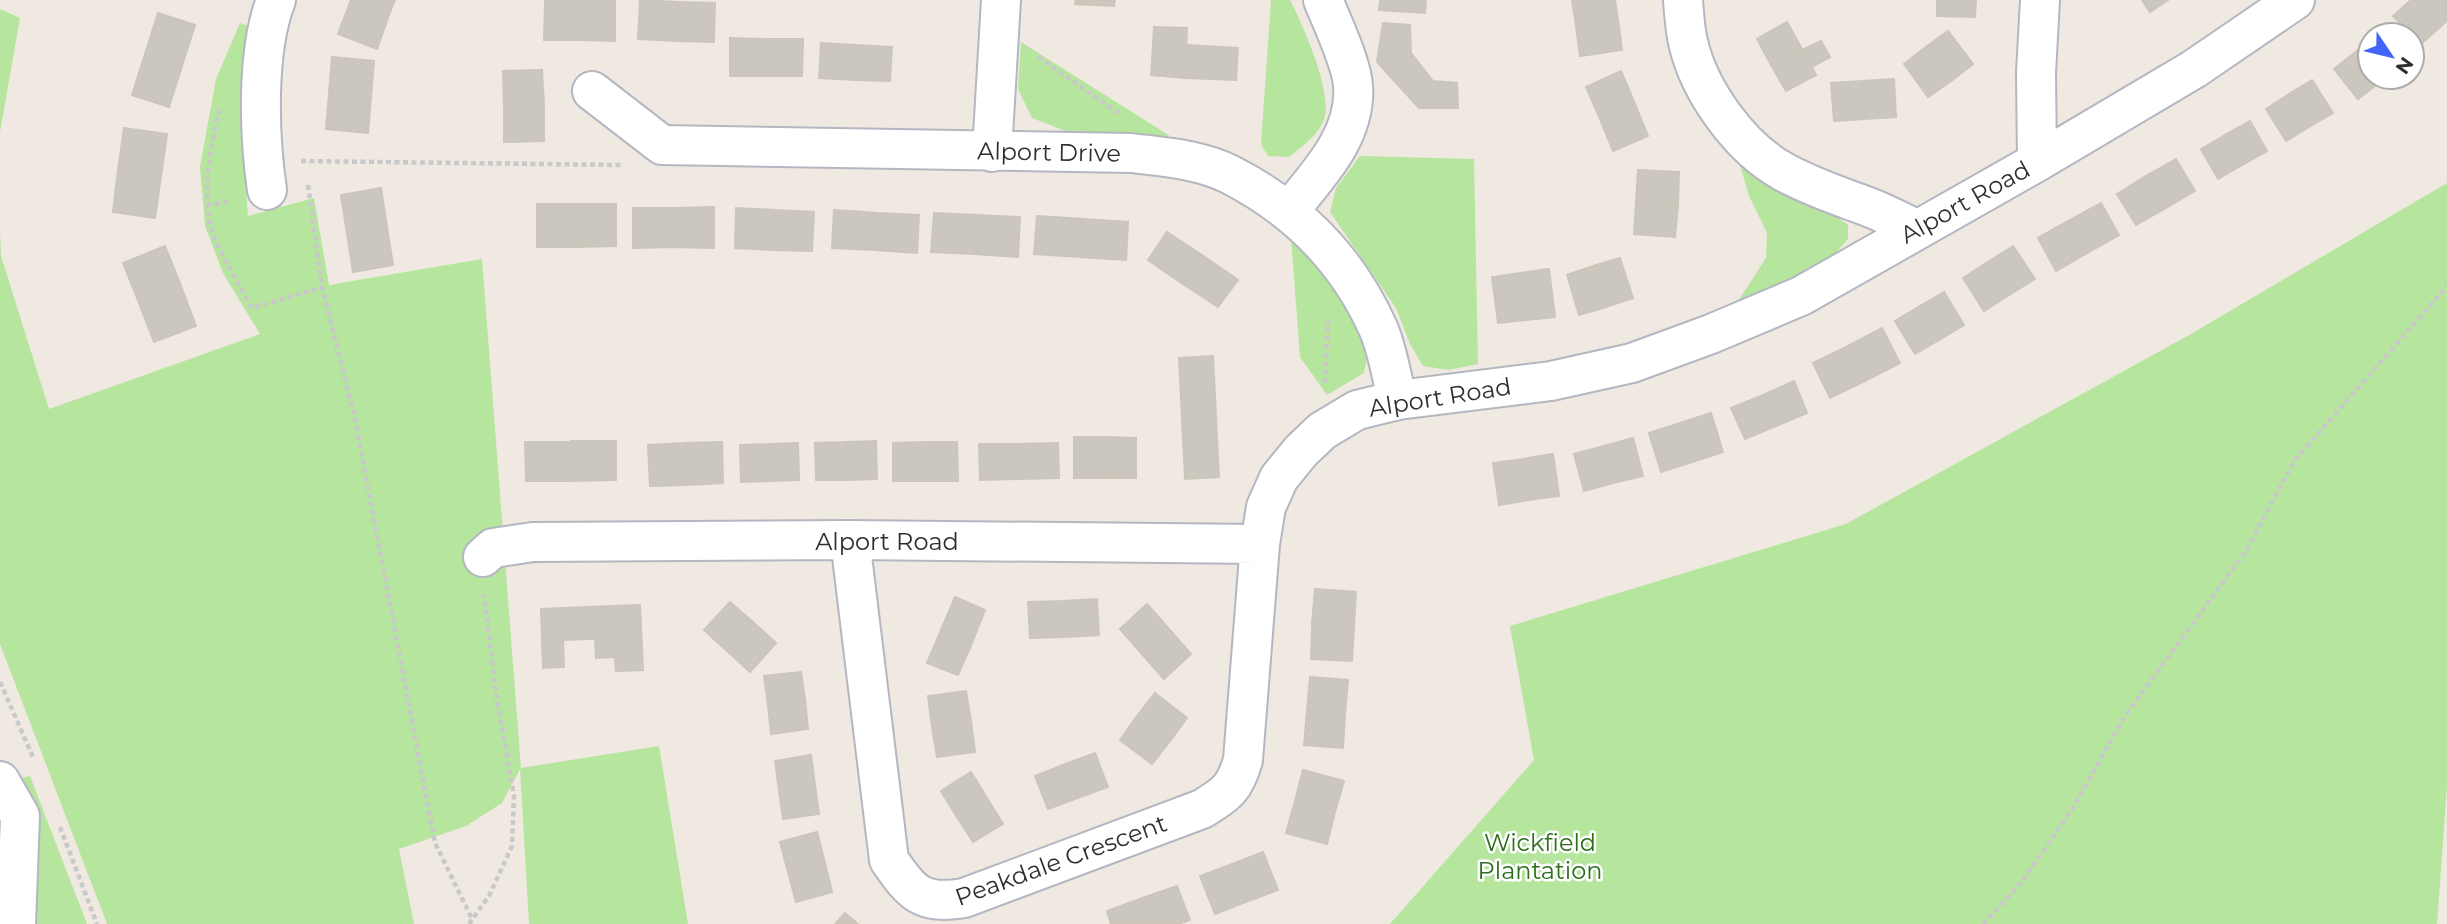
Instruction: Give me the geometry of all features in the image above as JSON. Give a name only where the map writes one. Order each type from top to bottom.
[{"type":"street","points":[[265,175],[262,69],[276,0]]},
{"type":"street","points":[[1288,212],[1342,141],[1351,116],[1353,85],[1323,0]]},
{"type":"street","points":[[1683,0],[1688,43],[1702,79],[1745,144],[1791,176],[1821,191],[1865,205],[1916,229]]},
{"type":"street","points":[[2037,162],[2036,73],[2040,0]]},
{"type":"street","name":"Alport Road","points":[[483,557],[494,548],[523,542],[850,540],[1260,544],[1266,507],[1279,478],[1322,431],[1357,410],[1398,400],[1551,381],[1632,363],[1712,334],[1801,296],[2194,69],[2295,0]]},
{"type":"street","points":[[992,152],[1000,16]]},
{"type":"street","points":[[592,91],[662,145]]},
{"type":"street","name":"Alport Drive","points":[[662,145],[1131,153],[1181,159],[1228,173],[1288,212],[1321,240],[1355,285],[1379,330],[1398,400]]},
{"type":"street","name":"Peakdale Crescent","points":[[850,540],[889,860],[904,883],[920,895],[942,902],[964,898],[1190,813],[1225,795],[1238,779],[1243,760],[1260,544]]},
{"type":"street","points":[[0,781],[20,816],[16,924]]},
{"type":"path","points":[[1000,16],[1129,121]]},
{"type":"path","points":[[265,175],[305,161],[627,165],[662,145]]},
{"type":"path","points":[[305,161],[322,288],[355,419],[435,843],[470,922],[489,896],[512,846],[514,796],[497,700],[481,573],[483,557]]},
{"type":"path","points":[[1983,924],[2020,884],[2071,811],[2125,716],[2246,551],[2294,461],[2447,286]]},
{"type":"path","points":[[1322,431],[1329,313]]},
{"type":"green space","points":[[1271,0],[1290,0],[1315,57],[1326,104],[1325,116],[1319,128],[1289,157],[1268,156],[1261,144]]},
{"type":"green space","points":[[0,9],[20,18],[0,132]]},
{"type":"green space","points":[[240,23],[256,28],[242,134],[248,216],[314,198],[329,285],[482,259],[521,768],[659,746],[688,924],[529,924],[520,769],[502,803],[466,826],[399,849],[414,924],[107,924],[0,644],[0,232],[1,256],[49,409],[260,334],[223,273],[205,226],[200,167],[216,79]]},
{"type":"green space","points":[[1021,42],[1170,136],[1071,133],[1032,118],[1018,89]]},
{"type":"green space","points":[[1360,156],[1474,159],[1478,364],[1449,370],[1423,366],[1410,344],[1396,308],[1330,212],[1336,188]]},
{"type":"green space","points":[[1740,165],[1776,190],[1834,215],[1848,225],[1848,239],[1832,257],[1735,306],[1766,258],[1767,233],[1749,196]]},
{"type":"green space","name":"Wickfield Plantation","points":[[2447,183],[2447,786],[2437,924],[1390,924],[1534,760],[1510,626],[1846,524],[2191,334]]},
{"type":"green space","points":[[1291,237],[1348,304],[1363,335],[1367,351],[1364,373],[1327,395],[1300,357]]},
{"type":"green space","points":[[30,776],[87,924],[24,924],[16,794],[21,778]]},
{"type":"building","points":[[351,0],[390,12],[377,49],[338,34]]},
{"type":"building","points":[[358,0],[395,0],[390,12]]},
{"type":"building","points":[[545,0],[580,0],[579,40],[544,40]]},
{"type":"building","points":[[580,0],[615,0],[615,41],[579,40]]},
{"type":"building","points":[[640,0],[677,2],[676,41],[638,39]]},
{"type":"building","points":[[1076,0],[1115,0],[1114,6],[1075,4]]},
{"type":"building","points":[[1380,0],[1426,0],[1425,13],[1379,10]]},
{"type":"building","points":[[1572,0],[1615,0],[1618,20],[1576,26]]},
{"type":"building","points":[[1937,0],[1976,0],[1975,17],[1937,16]]},
{"type":"building","points":[[2142,0],[2168,0],[2150,12]]},
{"type":"building","points":[[2411,0],[2415,0],[2439,28],[2426,40],[2426,21],[2398,21],[2393,16]]},
{"type":"building","points":[[2415,0],[2447,0],[2447,21],[2439,28]]},
{"type":"building","points":[[677,2],[715,3],[714,42],[676,41]]},
{"type":"building","points":[[158,13],[195,25],[182,66],[145,54]]},
{"type":"building","points":[[1618,20],[1622,50],[1580,56],[1576,26]]},
{"type":"building","points":[[1787,22],[1802,49],[1771,65],[1757,39]]},
{"type":"building","points":[[1383,23],[1410,25],[1411,53],[1433,81],[1457,83],[1458,108],[1419,108],[1377,62]]},
{"type":"building","points":[[1154,27],[1187,28],[1185,78],[1151,75]]},
{"type":"building","points":[[1948,31],[1973,64],[1951,81],[1926,47]]},
{"type":"building","points":[[730,38],[766,39],[766,76],[730,76]]},
{"type":"building","points":[[766,39],[803,39],[802,76],[766,76]]},
{"type":"building","points":[[1821,41],[1830,57],[1812,67],[1816,75],[1786,91],[1771,65]]},
{"type":"building","points":[[821,43],[856,45],[855,80],[819,78]]},
{"type":"building","points":[[856,45],[892,47],[890,81],[855,80]]},
{"type":"building","points":[[1187,45],[1238,48],[1236,80],[1185,78]]},
{"type":"building","points":[[1926,47],[1951,81],[1928,97],[1904,64]]},
{"type":"building","points":[[2356,52],[2356,91],[2368,91],[2358,99],[2334,69]]},
{"type":"building","points":[[145,54],[182,66],[169,107],[132,95]]},
{"type":"building","points":[[332,57],[374,61],[371,97],[329,93]]},
{"type":"building","points":[[542,70],[544,106],[504,107],[503,71]]},
{"type":"building","points":[[1621,71],[1635,104],[1600,119],[1586,87]]},
{"type":"building","points":[[1894,79],[1896,117],[1865,119],[1862,81]]},
{"type":"building","points":[[2312,80],[2333,113],[2309,127],[2289,94]]},
{"type":"building","points":[[1862,81],[1865,119],[1834,121],[1831,83]]},
{"type":"building","points":[[329,93],[371,97],[368,133],[326,129]]},
{"type":"building","points":[[2289,94],[2309,127],[2286,141],[2266,109]]},
{"type":"building","points":[[1635,104],[1648,136],[1613,151],[1600,119]]},
{"type":"building","points":[[544,106],[544,141],[504,142],[504,107]]},
{"type":"building","points":[[2250,121],[2267,151],[2242,165],[2225,135]]},
{"type":"building","points":[[124,128],[167,134],[161,176],[118,170]]},
{"type":"building","points":[[2225,135],[2242,165],[2218,179],[2201,149]]},
{"type":"building","points":[[2176,159],[2195,191],[2166,208],[2146,176]]},
{"type":"building","points":[[118,170],[161,176],[155,218],[113,212]]},
{"type":"building","points":[[1638,170],[1679,172],[1678,205],[1636,202]]},
{"type":"building","points":[[2146,176],[2166,208],[2136,225],[2117,194]]},
{"type":"building","points":[[381,188],[387,227],[347,233],[341,195]]},
{"type":"building","points":[[1636,202],[1678,205],[1675,237],[1634,234]]},
{"type":"building","points":[[2101,203],[2119,235],[2087,253],[2070,220]]},
{"type":"building","points":[[537,204],[577,204],[576,247],[537,247]]},
{"type":"building","points":[[577,204],[616,204],[616,246],[576,247]]},
{"type":"building","points":[[714,207],[714,248],[673,247],[674,208]]},
{"type":"building","points":[[633,208],[674,208],[673,247],[633,248]]},
{"type":"building","points":[[736,208],[775,210],[773,250],[735,248]]},
{"type":"building","points":[[775,210],[814,212],[812,251],[773,250]]},
{"type":"building","points":[[834,210],[877,213],[875,250],[832,248]]},
{"type":"building","points":[[877,213],[919,215],[917,253],[875,250]]},
{"type":"building","points":[[934,213],[977,215],[975,254],[931,252]]},
{"type":"building","points":[[977,215],[1020,217],[1018,257],[975,254]]},
{"type":"building","points":[[1037,216],[1083,219],[1080,257],[1034,254]]},
{"type":"building","points":[[1083,219],[1128,222],[1126,260],[1080,257]]},
{"type":"building","points":[[2070,220],[2087,253],[2056,271],[2038,238]]},
{"type":"building","points":[[387,227],[393,265],[353,272],[347,233]]},
{"type":"building","points":[[1167,232],[1202,255],[1183,284],[1148,260]]},
{"type":"building","points":[[165,246],[181,286],[139,303],[123,263]]},
{"type":"building","points":[[2013,246],[2035,279],[2009,295],[1988,262]]},
{"type":"building","points":[[1202,255],[1238,280],[1218,307],[1183,284]]},
{"type":"building","points":[[1620,258],[1633,298],[1606,307],[1593,266]]},
{"type":"building","points":[[1988,262],[2009,295],[1984,311],[1963,278]]},
{"type":"building","points":[[1593,266],[1606,307],[1579,315],[1567,275]]},
{"type":"building","points":[[1549,269],[1555,317],[1526,320],[1521,273]]},
{"type":"building","points":[[1521,273],[1526,320],[1498,323],[1492,277]]},
{"type":"building","points":[[181,286],[196,326],[154,342],[139,303]]},
{"type":"building","points":[[1944,292],[1964,325],[1939,340],[1920,306]]},
{"type":"building","points":[[1920,306],[1939,340],[1915,354],[1895,321]]},
{"type":"building","points":[[1882,328],[1900,363],[1865,381],[1848,346]]},
{"type":"building","points":[[1848,346],[1865,381],[1830,398],[1813,363]]},
{"type":"building","points":[[1213,356],[1216,417],[1182,419],[1179,358]]},
{"type":"building","points":[[1794,381],[1807,413],[1776,426],[1763,395]]},
{"type":"building","points":[[1763,395],[1776,426],[1745,439],[1731,408]]},
{"type":"building","points":[[1711,413],[1723,452],[1692,462],[1680,423]]},
{"type":"building","points":[[1216,417],[1219,477],[1185,479],[1182,419]]},
{"type":"building","points":[[1680,423],[1692,462],[1661,472],[1649,433]]},
{"type":"building","points":[[1074,437],[1105,437],[1105,478],[1074,478]]},
{"type":"building","points":[[1105,437],[1136,438],[1136,478],[1105,478]]},
{"type":"building","points":[[1633,438],[1643,476],[1613,483],[1604,446]]},
{"type":"building","points":[[571,441],[571,481],[526,481],[525,442]]},
{"type":"building","points":[[571,441],[616,441],[616,480],[571,481]]},
{"type":"building","points":[[876,441],[877,479],[847,480],[846,442]]},
{"type":"building","points":[[722,442],[723,483],[687,485],[685,443]]},
{"type":"building","points":[[846,442],[847,480],[816,480],[815,443]]},
{"type":"building","points":[[925,442],[925,481],[893,481],[893,443]]},
{"type":"building","points":[[925,442],[957,442],[958,481],[925,481]]},
{"type":"building","points":[[685,443],[687,485],[650,486],[648,445]]},
{"type":"building","points":[[798,443],[799,480],[770,481],[769,444]]},
{"type":"building","points":[[1058,443],[1059,478],[1019,479],[1018,444]]},
{"type":"building","points":[[769,444],[770,481],[741,482],[740,445]]},
{"type":"building","points":[[979,444],[1018,444],[1019,479],[980,480]]},
{"type":"building","points":[[1604,446],[1613,483],[1584,491],[1574,454]]},
{"type":"building","points":[[1553,454],[1559,496],[1529,500],[1523,459]]},
{"type":"building","points":[[1523,459],[1529,500],[1499,505],[1493,463]]},
{"type":"building","points":[[1315,589],[1356,592],[1354,626],[1312,624]]},
{"type":"building","points":[[955,597],[985,610],[972,643],[941,630]]},
{"type":"building","points":[[1097,599],[1099,635],[1064,637],[1063,601]]},
{"type":"building","points":[[1063,601],[1064,637],[1030,638],[1028,602]]},
{"type":"building","points":[[730,602],[753,622],[727,651],[704,630]]},
{"type":"building","points":[[1147,604],[1169,629],[1142,654],[1120,629]]},
{"type":"building","points":[[640,605],[643,670],[616,671],[615,657],[596,658],[595,639],[587,639],[586,607]]},
{"type":"building","points":[[586,607],[587,639],[563,640],[564,667],[543,668],[541,609]]},
{"type":"building","points":[[753,622],[776,643],[750,672],[727,651]]},
{"type":"building","points":[[1312,624],[1354,626],[1352,661],[1311,659]]},
{"type":"building","points":[[1169,629],[1191,654],[1164,679],[1142,654]]},
{"type":"building","points":[[941,630],[972,643],[958,675],[927,663]]},
{"type":"building","points":[[801,672],[805,700],[768,705],[764,676]]},
{"type":"building","points":[[1310,677],[1348,680],[1345,714],[1307,711]]},
{"type":"building","points":[[966,691],[971,721],[932,727],[928,696]]},
{"type":"building","points":[[1155,693],[1187,718],[1170,741],[1137,716]]},
{"type":"building","points":[[805,700],[808,729],[771,734],[768,705]]},
{"type":"building","points":[[1307,711],[1345,714],[1343,748],[1304,745]]},
{"type":"building","points":[[1137,716],[1170,741],[1152,764],[1120,740]]},
{"type":"building","points":[[971,721],[975,752],[937,757],[932,727]]},
{"type":"building","points":[[1095,753],[1108,787],[1078,798],[1065,764]]},
{"type":"building","points":[[811,755],[815,785],[779,790],[775,761]]},
{"type":"building","points":[[1065,764],[1078,798],[1048,809],[1035,776]]},
{"type":"building","points":[[1303,770],[1344,781],[1335,812],[1295,801]]},
{"type":"building","points":[[971,772],[987,798],[957,817],[941,791]]},
{"type":"building","points":[[815,785],[819,814],[783,819],[779,790]]},
{"type":"building","points":[[987,798],[1003,824],[973,842],[957,817]]},
{"type":"building","points":[[1295,801],[1335,812],[1327,844],[1286,833]]},
{"type":"building","points":[[817,832],[825,863],[788,872],[780,842]]},
{"type":"building","points":[[1263,852],[1278,890],[1246,902],[1232,864]]},
{"type":"building","points":[[825,863],[832,892],[796,902],[788,872]]},
{"type":"building","points":[[1232,864],[1246,902],[1215,914],[1200,876]]},
{"type":"building","points":[[1177,886],[1190,920],[1178,924],[1151,924],[1142,898]]},
{"type":"building","points":[[1142,898],[1151,924],[1111,924],[1107,911]]},
{"type":"building","points":[[845,913],[858,924],[835,924]]}]
